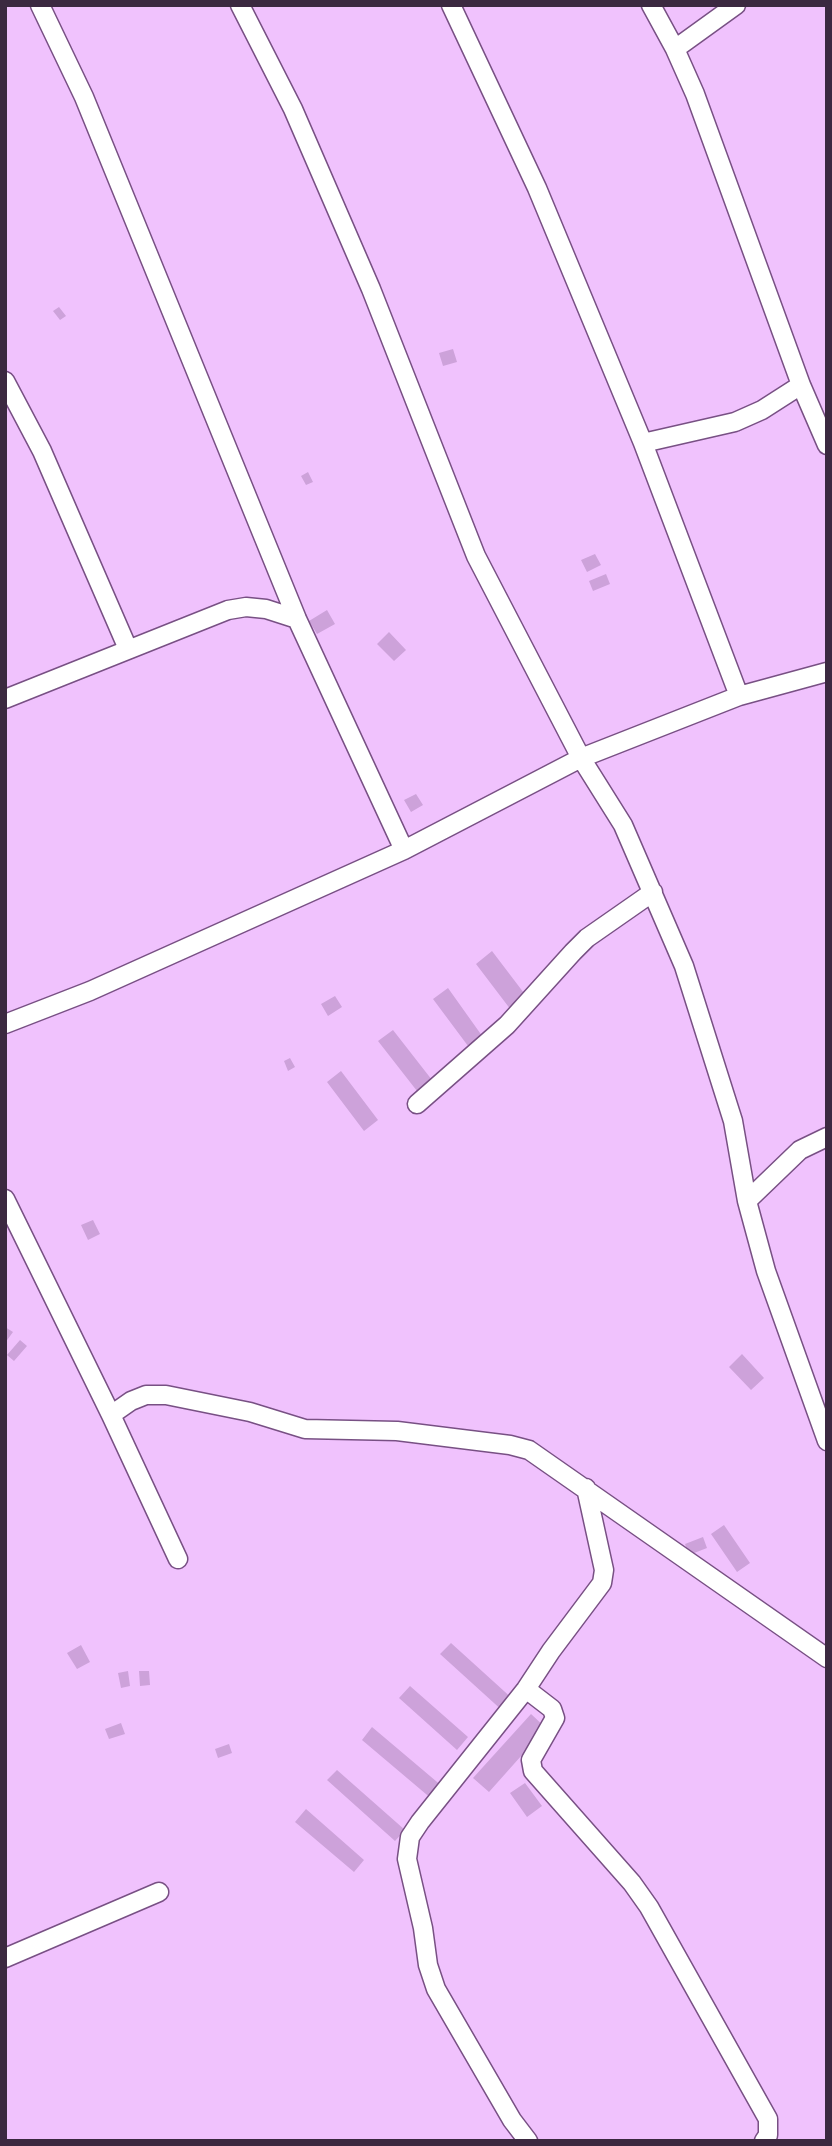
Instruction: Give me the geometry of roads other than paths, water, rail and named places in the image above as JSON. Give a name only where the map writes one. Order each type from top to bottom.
[{"type":"street","points":[[40,5],[84,97],[297,619],[404,850]]},
{"type":"street","points":[[240,5],[293,109],[371,289],[476,556],[581,758],[624,825],[684,966],[733,1121],[747,1201],[765,1271],[827,1441]]},
{"type":"street","points":[[451,5],[537,188],[643,443],[739,696]]},
{"type":"street","points":[[651,5],[695,94],[801,385],[827,445]]},
{"type":"street","points":[[675,49],[736,5]]},
{"type":"street","points":[[5,381],[42,451],[128,649]]},
{"type":"street","points":[[643,443],[735,422],[762,410],[801,385]]},
{"type":"street","points":[[5,699],[228,610],[246,607],[266,609],[297,619]]},
{"type":"street","points":[[5,1024],[90,991],[404,850],[581,758],[739,696],[827,672]]},
{"type":"street","points":[[417,1104],[508,1025],[580,945],[653,892]]},
{"type":"street","points":[[747,1201],[800,1150],[827,1137]]},
{"type":"street","points":[[5,1199],[178,1559]]},
{"type":"street","points":[[111,1415],[131,1401],[146,1395],[166,1395],[250,1412],[305,1429],[397,1431],[510,1445],[529,1450],[827,1658]]},
{"type":"street","points":[[528,2141],[512,2120],[436,1989],[428,1965],[423,1928],[407,1859],[410,1837],[420,1822],[526,1689],[602,1583],[604,1570],[586,1488]]},
{"type":"street","points":[[526,1689],[552,1709],[555,1718],[531,1760],[533,1771],[632,1883],[649,1907],[768,2119],[768,2136],[764,2141]]},
{"type":"street","points":[[5,1958],[159,1892]]}]
